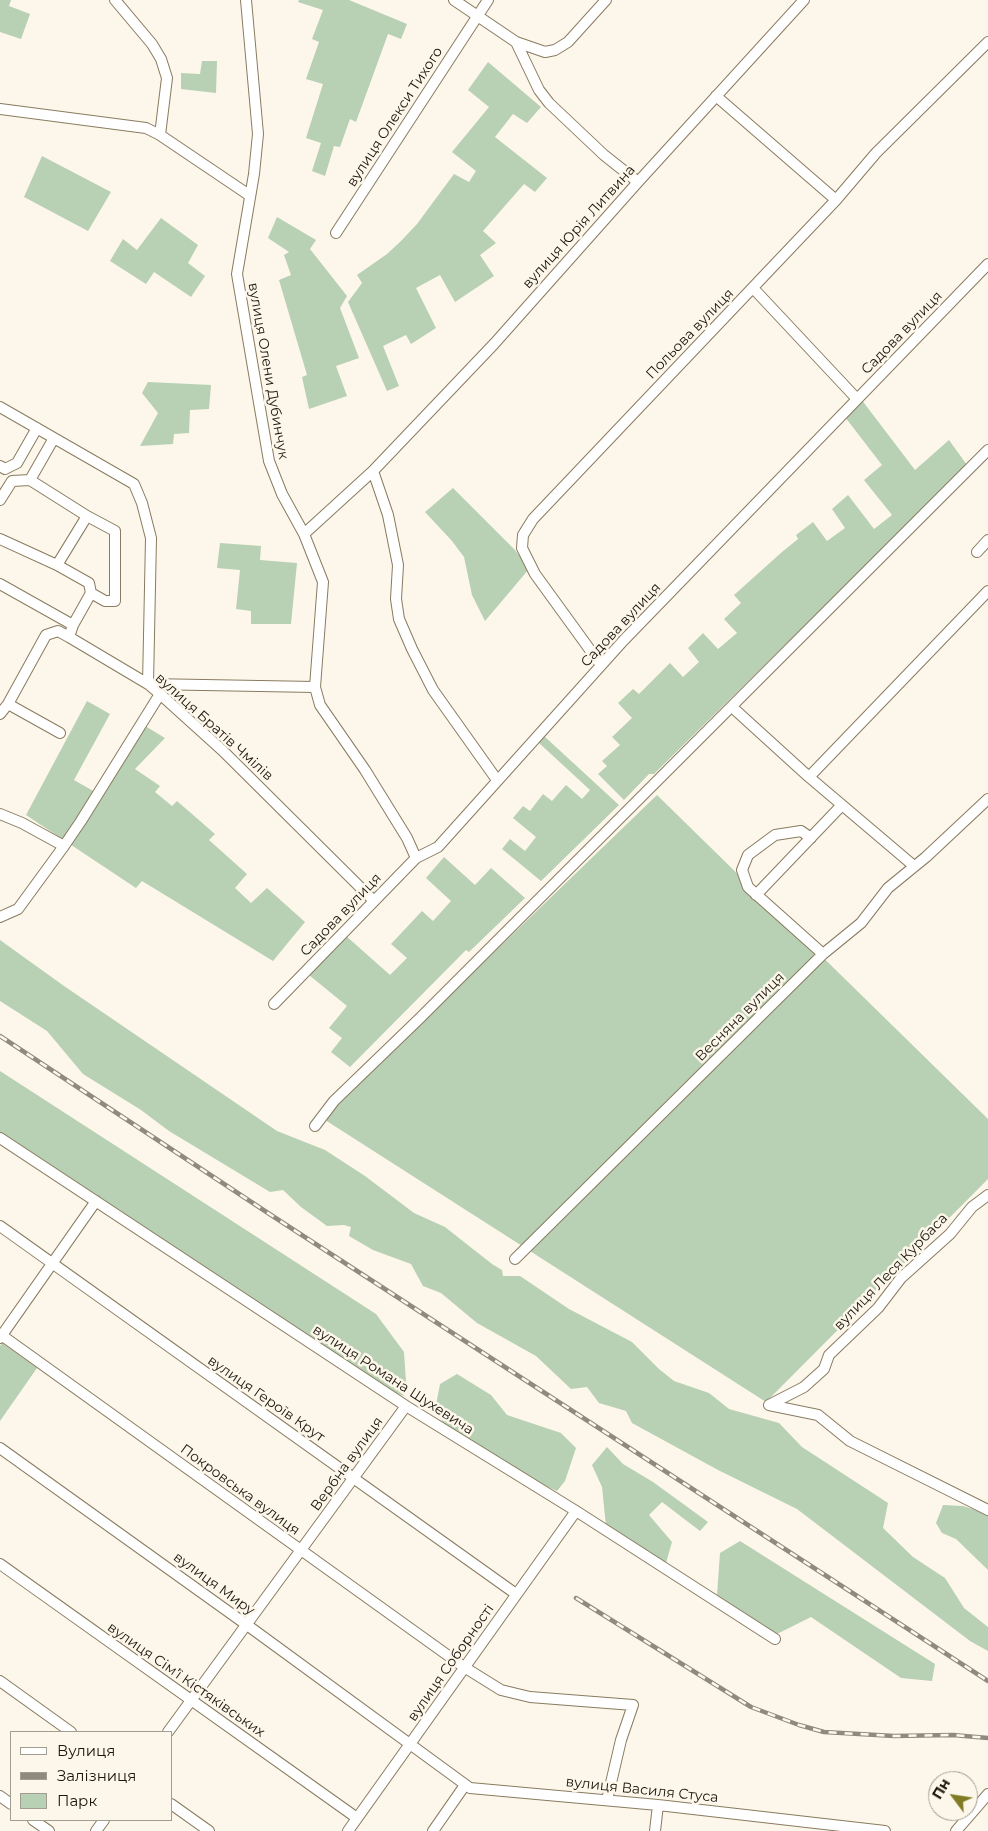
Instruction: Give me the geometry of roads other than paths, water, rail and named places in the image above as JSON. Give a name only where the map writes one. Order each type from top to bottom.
[{"type":"street","points":[[115,0],[152,44],[161,59],[167,78],[160,135]]},
{"type":"street","name":"вулиця Олени Дубинчук","points":[[246,0],[258,134],[237,274],[269,461],[282,494],[304,534],[323,582],[314,688],[320,705],[370,777],[408,838],[416,858]]},
{"type":"street","points":[[454,0],[516,42],[545,52],[555,50],[568,42],[606,0]]},
{"type":"street","name":"вулиця Олекси Тихого","points":[[336,233],[488,0]]},
{"type":"street","name":"вулиця Юрія Литвина","points":[[304,534],[373,471],[494,344],[804,0]]},
{"type":"street","points":[[516,42],[538,90],[549,103],[604,155],[638,182]]},
{"type":"street","name":"Польова вулиця","points":[[601,665],[535,574],[522,548],[523,535],[533,519],[836,200],[876,153],[988,42]]},
{"type":"street","points":[[716,96],[836,200]]},
{"type":"street","points":[[0,109],[146,128],[160,135],[249,194]]},
{"type":"street","name":"Садова вулиця","points":[[274,1004],[416,858],[438,847],[601,665],[988,264]]},
{"type":"street","points":[[753,288],[857,399]]},
{"type":"street","points":[[0,407],[134,484],[142,503],[151,538],[148,684],[314,688]]},
{"type":"street","points":[[0,466],[5,469],[17,463],[37,428]]},
{"type":"street","points":[[30,480],[54,438]]},
{"type":"street","points":[[315,1126],[334,1101],[420,1018],[988,450]]},
{"type":"street","points":[[373,471],[388,515],[398,564],[396,599],[399,619],[433,690],[497,780]]},
{"type":"street","points":[[0,500],[12,481],[30,480],[87,516],[115,531],[115,601],[106,601],[91,593]]},
{"type":"street","points":[[57,565],[87,516]]},
{"type":"street","points":[[0,538],[57,565],[89,583],[91,593],[73,625],[69,637],[58,631],[46,635],[8,704],[0,714]]},
{"type":"street","points":[[977,552],[988,540]]},
{"type":"street","points":[[0,584],[73,625]]},
{"type":"street","points":[[809,777],[988,592]]},
{"type":"street","name":"вулиця Братів Чмілів","points":[[69,637],[148,684],[160,694],[229,757],[374,901]]},
{"type":"street","points":[[0,917],[18,909],[64,846],[160,694]]},
{"type":"street","points":[[8,704],[60,733]]},
{"type":"street","points":[[732,707],[809,777],[914,866]]},
{"type":"street","name":"Весняна вулиця","points":[[515,1259],[823,954],[861,923],[888,888],[988,799]]},
{"type":"street","points":[[756,895],[842,805]]},
{"type":"street","points":[[0,814],[22,823],[64,846]]},
{"type":"street","points":[[811,838],[801,831],[775,835],[748,855],[742,870],[748,887],[823,954]]},
{"type":"street","name":"вулиця Романа Шухевича","points":[[0,1138],[406,1406],[576,1511],[774,1639]]},
{"type":"street","name":"вулиця Леся Курбаса","points":[[988,1195],[972,1207],[950,1234],[901,1278],[878,1308],[829,1355],[824,1369],[804,1387],[769,1405],[818,1415],[850,1441],[988,1510]]},
{"type":"street","points":[[1,1336],[96,1201]]},
{"type":"street","name":"вулиця Героїв Крут","points":[[0,1226],[516,1594]]},
{"type":"street","name":"Покровська вулиця","points":[[1,1336],[464,1667],[501,1690],[530,1697],[633,1705],[620,1740],[607,1800]]},
{"type":"street","name":"Вербна вулиця","points":[[169,1731],[406,1406]]},
{"type":"street","name":"вулиця Миру","points":[[0,1448],[410,1744]]},
{"type":"street","name":"вулиця Соборності","points":[[348,1831],[576,1511]]},
{"type":"street","name":"вулиця Сімʼї Кістяківських","points":[[0,1564],[191,1702],[357,1818]]},
{"type":"street","points":[[0,1681],[70,1731]]},
{"type":"street","name":"вулиця Василя Стуса","points":[[410,1744],[465,1785],[475,1789],[658,1804],[885,1831]]},
{"type":"street","points":[[433,1831],[465,1785]]},
{"type":"street","points":[[956,1831],[988,1794]]},
{"type":"street","points":[[655,1831],[658,1804]]},
{"type":"street","points":[[172,1805],[209,1831]]},
{"type":"street","points":[[34,1821],[49,1831]]},
{"type":"railway","points":[[0,1036],[271,1215],[988,1681]]},
{"type":"railway","points":[[576,1598],[751,1707],[799,1725],[824,1732],[894,1736],[953,1735],[988,1738]]}]
